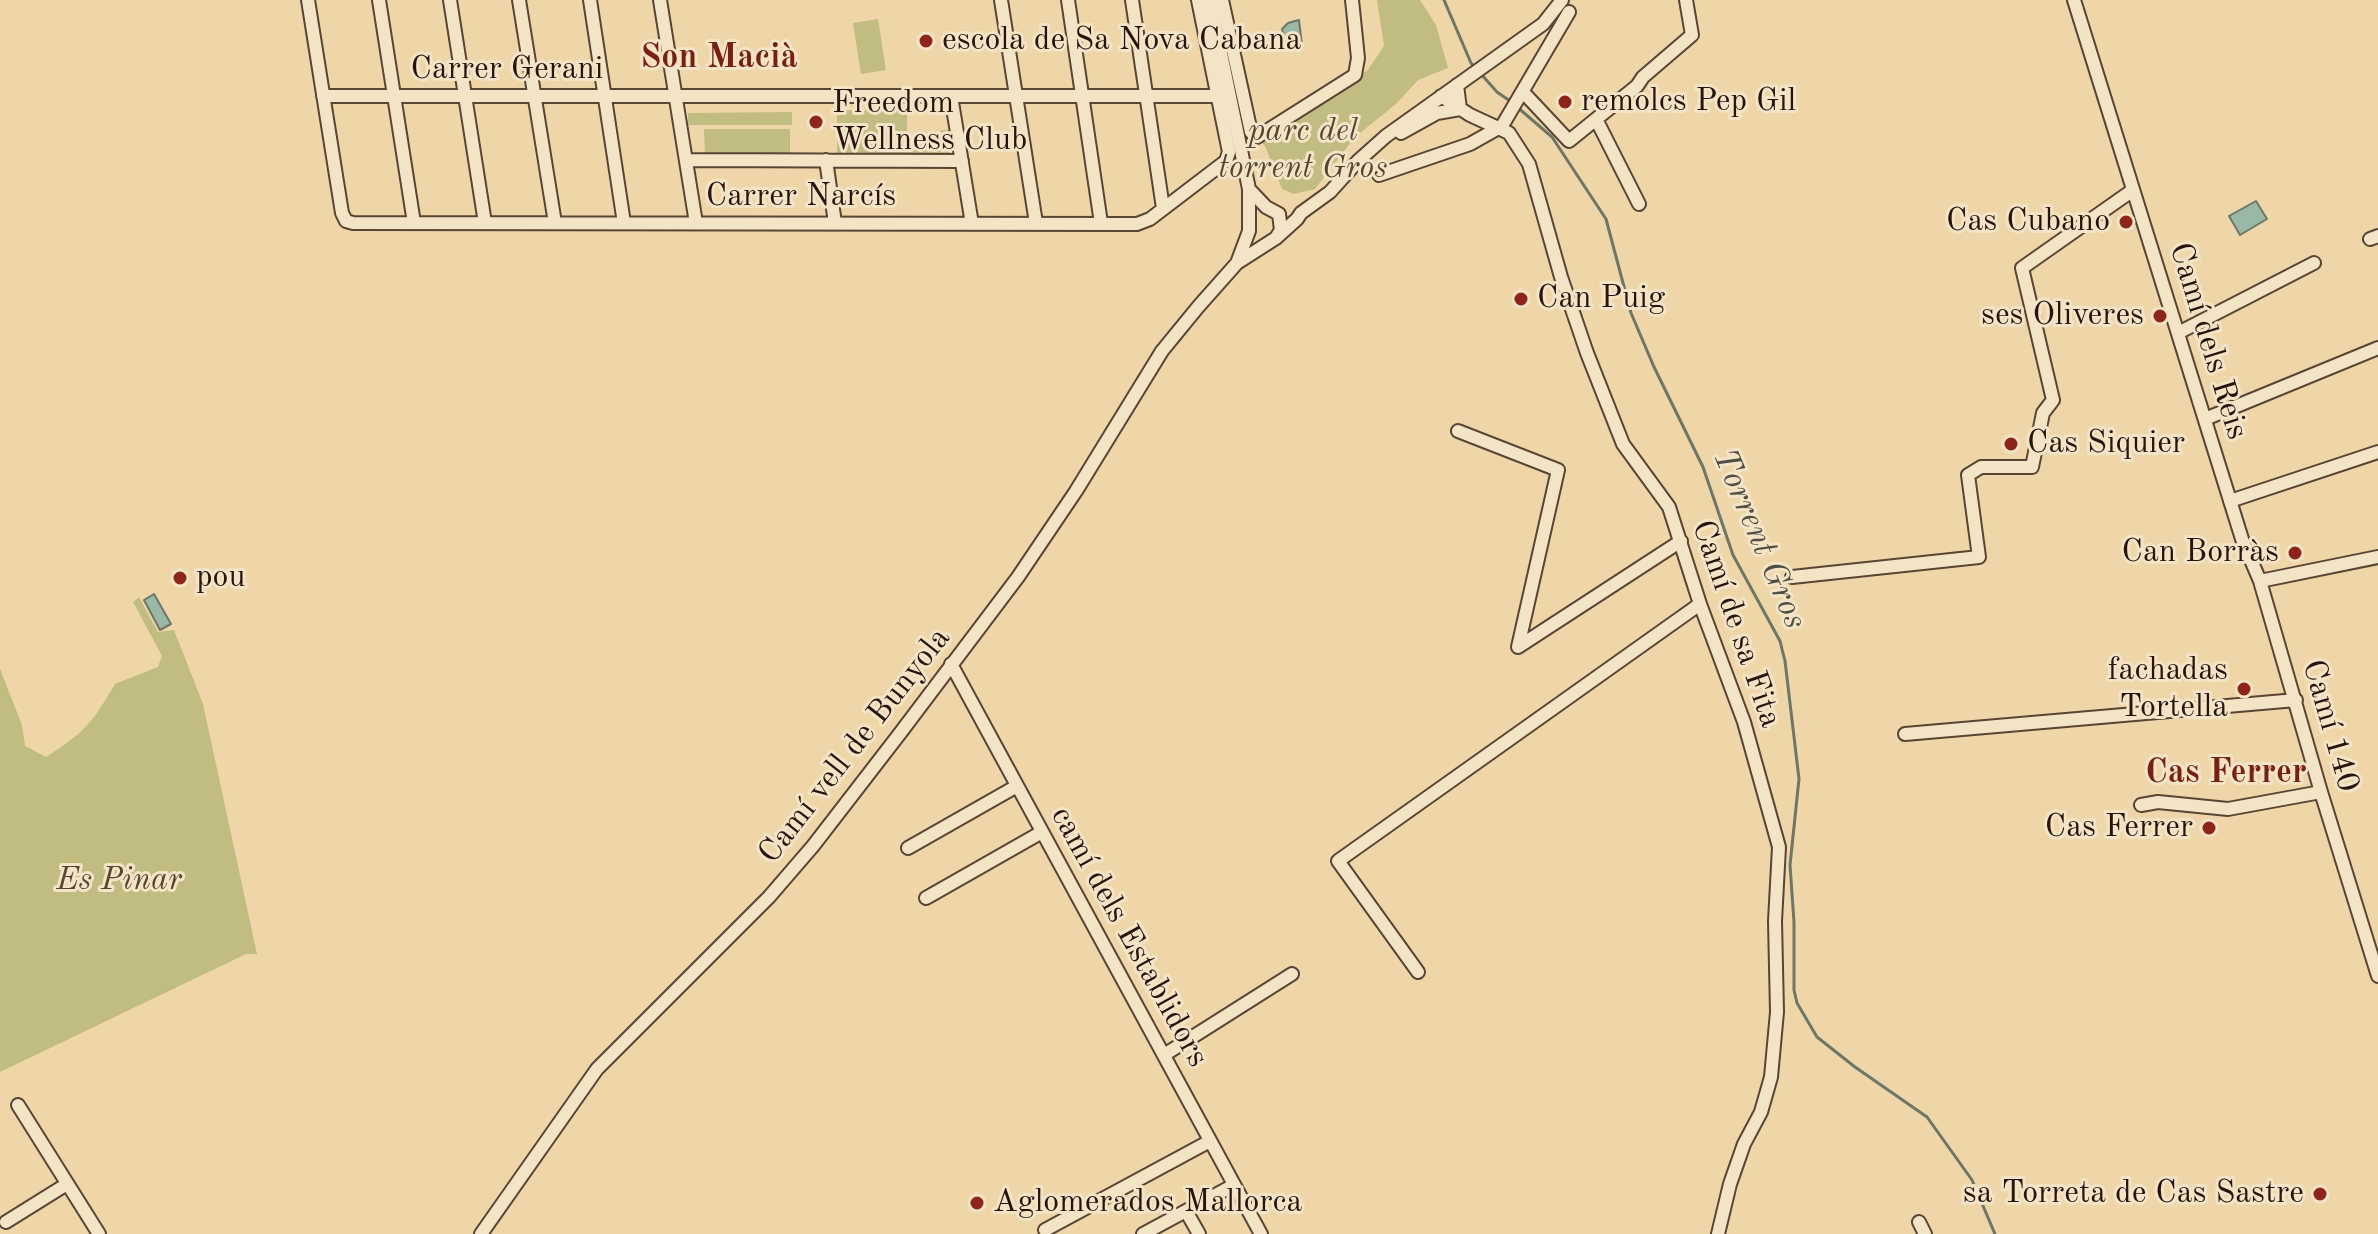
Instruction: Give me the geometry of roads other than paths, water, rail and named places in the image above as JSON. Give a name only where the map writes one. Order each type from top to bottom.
[{"type":"street","points":[[308,0],[323,96]]},
{"type":"street","points":[[379,0],[414,223]]},
{"type":"street","points":[[450,0],[485,223]]},
{"type":"street","points":[[519,0],[555,223]]},
{"type":"street","points":[[590,0],[624,223]]},
{"type":"street","points":[[660,0],[696,223]]},
{"type":"street","points":[[1001,0],[1036,223]]},
{"type":"street","points":[[1068,0],[1101,223]]},
{"type":"street","points":[[1132,0],[1163,208]]},
{"type":"street","points":[[1198,0],[1219,96]]},
{"type":"street","points":[[1210,0],[1249,189],[1249,231],[1260,241],[1274,239],[1281,230],[1279,214]]},
{"type":"street","points":[[1222,0],[1251,132],[1257,137],[1355,75],[1358,58],[1352,0]]},
{"type":"street","points":[[1523,92],[1569,141],[1692,35],[1686,0]]},
{"type":"street","name":"Camí dels Reis","points":[[2074,0],[2242,539],[2260,581]]},
{"type":"street","name":"Camí vell de Bunyola","points":[[481,1234],[597,1069],[769,897],[813,846],[1018,577],[1076,491],[1162,351],[1237,263],[1274,239],[1301,213],[1330,192],[1386,136],[1566,6]]},
{"type":"street","name":"Camí vell de Bunyola","points":[[1379,175],[1470,144],[1496,129],[1510,115],[1566,6]]},
{"type":"street","points":[[1386,136],[1400,134],[1437,113],[1460,109],[1457,85]]},
{"type":"street","name":"Carrer Gerani","points":[[323,96],[1219,96]]},
{"type":"street","name":"Carrer Narcís","points":[[323,96],[342,213],[346,221],[353,223],[972,224],[1137,224],[1150,219],[1226,161],[1229,152],[1219,96]]},
{"type":"street","points":[[951,96],[972,224]]},
{"type":"street","name":"Camí de sa Fita","points":[[1441,96],[1496,129],[1509,133],[1529,164],[1561,277],[1623,444],[1669,507],[1700,604],[1744,722],[1779,847],[1775,921],[1777,1012],[1771,1077],[1761,1112],[1744,1144],[1730,1184],[1718,1234]]},
{"type":"street","points":[[1596,119],[1639,204]]},
{"type":"street","points":[[688,160],[962,161]]},
{"type":"street","points":[[826,160],[835,223]]},
{"type":"street","points":[[1249,189],[1266,207],[1279,214],[1301,213]]},
{"type":"street","points":[[1792,577],[1979,557],[1968,475],[1981,467],[2032,467],[2043,413],[2053,400],[2022,268],[2133,190]]},
{"type":"street","points":[[1250,216],[1266,207]]},
{"type":"street","name":"Camí vell de Bunyola","points":[[1237,263],[1249,231]]},
{"type":"street","points":[[2178,333],[2314,263]]},
{"type":"street","points":[[2205,419],[2378,348]]},
{"type":"street","points":[[1458,431],[1558,470],[1518,647],[1681,541]]},
{"type":"street","points":[[2230,501],[2378,452]]},
{"type":"street","points":[[2260,581],[2378,557]]},
{"type":"street","name":"Camí 140","points":[[2260,581],[2378,976]]},
{"type":"street","points":[[1418,972],[1338,861],[1700,604]]},
{"type":"street","name":"camí dels Establidors","points":[[951,664],[1261,1234]]},
{"type":"street","points":[[1905,734],[2296,700]]},
{"type":"street","points":[[908,848],[1017,786]]},
{"type":"street","points":[[2141,805],[2158,802],[2228,809],[2321,792]]},
{"type":"street","points":[[926,898],[1042,832]]},
{"type":"street","points":[[1164,1055],[1292,974]]},
{"type":"street","points":[[18,1105],[99,1234]]},
{"type":"street","points":[[1045,1230],[1210,1141]]},
{"type":"street","points":[[6,1222],[67,1184]]},
{"type":"street","points":[[1143,1234],[1234,1185]]},
{"type":"street","points":[[1186,1211],[1199,1234]]},
{"type":"waterway","name":"Torrent Gros","points":[[1444,0],[1475,68]]},
{"type":"waterway","name":"Torrent Gros","points":[[1481,74],[1510,101]]},
{"type":"waterway","name":"Torrent Gros","points":[[1516,106],[1552,137],[1606,219],[1631,313],[1703,467],[1733,555],[1780,641],[1799,779],[1790,865],[1797,1003],[1817,1037],[1927,1117],[1972,1180],[1995,1234]]},
{"type":"place","name":"escola de Sa Nova Cabana","points":[[926,41]]},
{"type":"place","name":"remolcs Pep Gil","points":[[1565,102]]},
{"type":"place","name":"Freedom Wellness Club","points":[[816,122]]},
{"type":"place","name":"Cas Cubano","points":[[2126,222]]},
{"type":"place","name":"Can Puig","points":[[1521,299]]},
{"type":"place","name":"ses Oliveres","points":[[2160,316]]},
{"type":"place","name":"Cas Siquier","points":[[2011,444]]},
{"type":"place","name":"Can Borràs","points":[[2295,553]]},
{"type":"place","name":"pou","points":[[180,578]]},
{"type":"place","name":"fachadas Tortella","points":[[2244,689]]},
{"type":"place","name":"Cas Ferrer","points":[[2209,828]]},
{"type":"place","name":"sa Torreta de Cas Sastre","points":[[2320,1194]]},
{"type":"place","name":"Aglomerados Mallorca","points":[[977,1203]]},
{"type":"district","name":"Son Macià","points":[[719,58]]},
{"type":"district","name":"Cas Ferrer","points":[[2226,773]]},
{"type":"park label","name":"parc del torrent Gros","points":[[1303,150]]},
{"type":"park label","name":"Es Pinar","points":[[119,881]]}]
